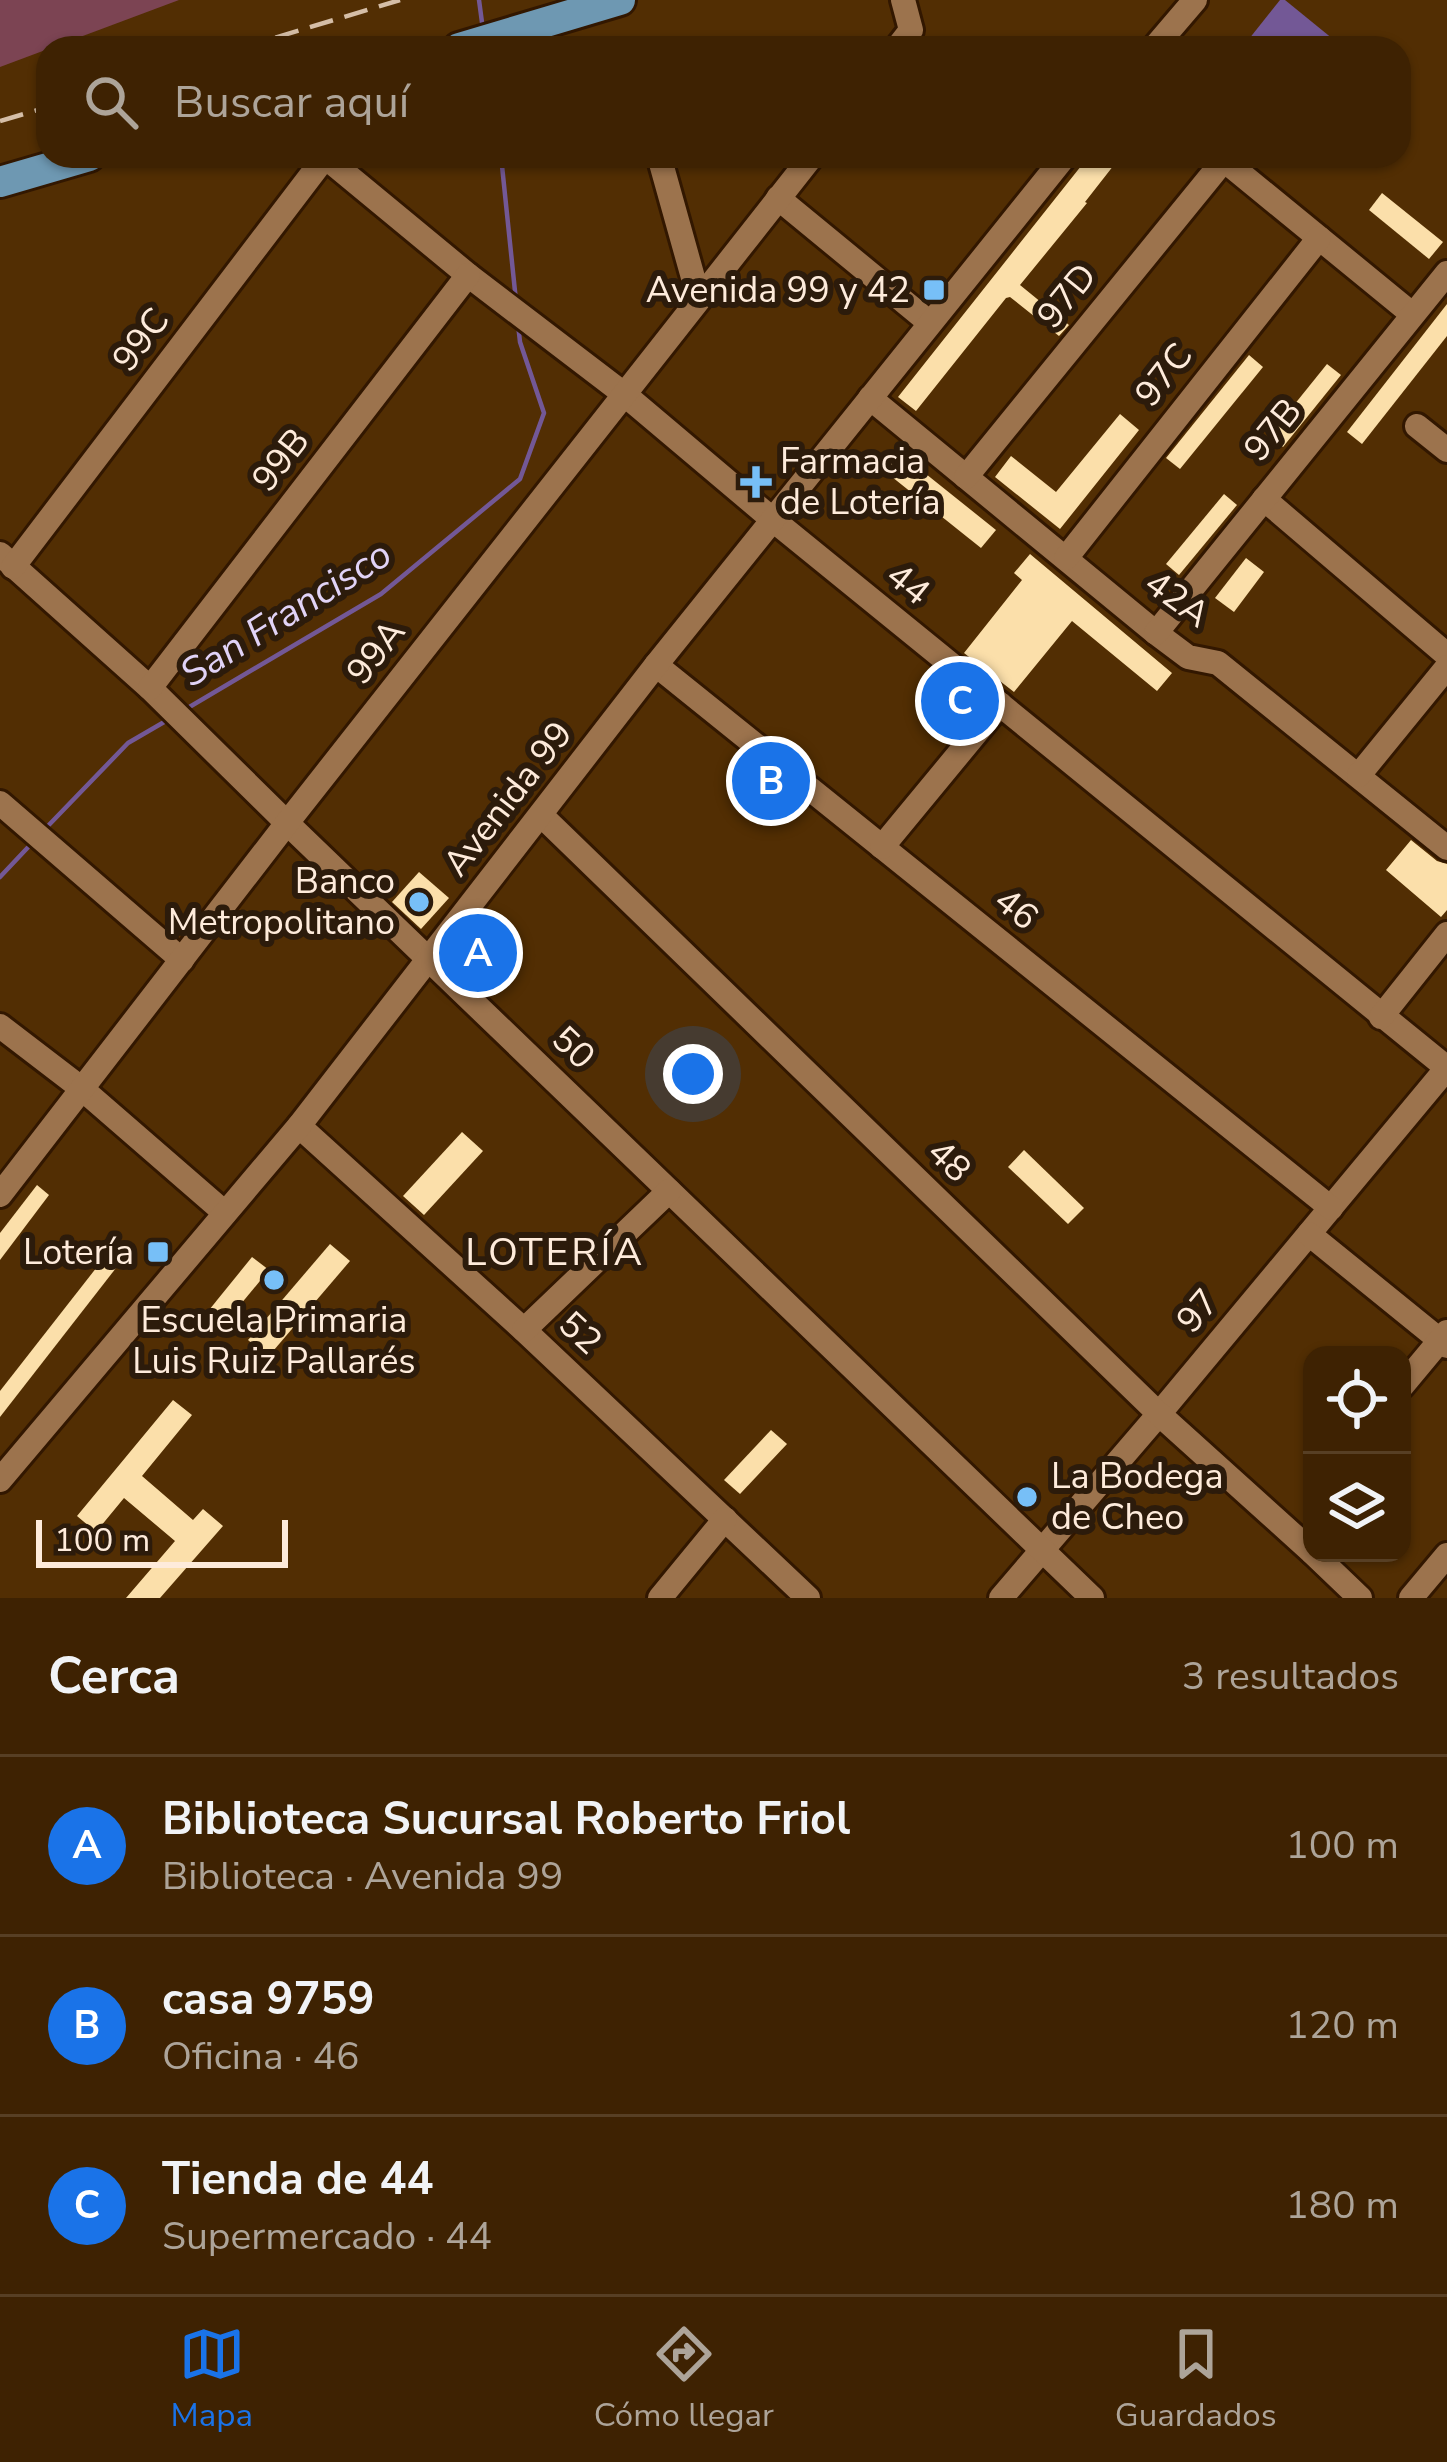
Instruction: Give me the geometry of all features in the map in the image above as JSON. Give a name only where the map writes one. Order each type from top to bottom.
[{"type":"main road","points":[[499,36],[620,0]]},
{"type":"main road","points":[[0,182],[48,168]]},
{"type":"street","points":[[903,0],[911,30],[906,36]]},
{"type":"street","points":[[1164,36],[1195,0]]},
{"type":"street","name":"99C","points":[[7,560],[316,168]]},
{"type":"street","name":"44","points":[[339,168],[468,275],[624,394],[1447,1068]]},
{"type":"street","points":[[661,168],[699,299]]},
{"type":"street","name":"99A","points":[[0,1195],[802,168]]},
{"type":"street","name":"Avenida 99","points":[[0,1480],[299,1126],[656,665],[1055,168]]},
{"type":"street","name":"97D","points":[[966,477],[1213,168]]},
{"type":"street","points":[[1233,168],[1412,314]]},
{"type":"street","points":[[778,198],[930,323]]},
{"type":"street","name":"97C","points":[[1066,558],[1319,238]]},
{"type":"street","name":"97B","points":[[1156,633],[1447,273]]},
{"type":"street","name":"99B","points":[[168,706],[468,275]]},
{"type":"street","name":"42A","points":[[870,398],[1156,633],[1188,657],[1218,663],[1447,848]]},
{"type":"street","points":[[1417,426],[1447,450]]},
{"type":"street","points":[[1264,499],[1447,656]]},
{"type":"street","name":"50","points":[[7,560],[168,706],[1092,1598]]},
{"type":"street","name":"46","points":[[656,665],[1331,1208]]},
{"type":"street","points":[[1359,775],[1447,667]]},
{"type":"street","points":[[882,847],[1000,704]]},
{"type":"street","points":[[0,802],[182,960]]},
{"type":"street","name":"48","points":[[542,816],[1160,1414],[1303,1544]]},
{"type":"street","points":[[1381,1017],[1447,934]]},
{"type":"street","points":[[0,1026],[81,1088],[225,1213]]},
{"type":"street","name":"97","points":[[1001,1598],[1447,1068]]},
{"type":"street","name":"52","points":[[299,1126],[808,1598]]},
{"type":"street","points":[[524,1330],[668,1191]]},
{"type":"street","points":[[1309,1234],[1444,1340],[1411,1376]]},
{"type":"street","points":[[660,1598],[725,1519]]},
{"type":"street","points":[[1411,1598],[1447,1556]]},
{"type":"street","name":"48","points":[[1322,1562],[1360,1598]]},
{"type":"shaded area","points":[[0,0],[179,0],[83,36],[36,36],[36,54],[0,67]]},
{"type":"shaded area","points":[[1280,0],[1285,0],[1329,36],[1251,36]]},
{"type":"building","points":[[1079,168],[1112,168],[1020,285],[1069,325],[1059,336],[1006,298],[916,411],[898,397]]},
{"type":"building","points":[[1382,193],[1443,242],[1429,259],[1369,210]]},
{"type":"building","points":[[1447,304],[1447,336],[1362,444],[1347,432]]},
{"type":"building","points":[[1249,355],[1263,367],[1180,469],[1166,458]]},
{"type":"building","points":[[1327,364],[1341,375],[1283,447],[1269,436]]},
{"type":"building","points":[[1120,414],[1139,430],[1060,529],[995,477],[1011,456],[1056,492]]},
{"type":"building","points":[[896,450],[996,530],[981,548],[882,469]]},
{"type":"building","points":[[1224,494],[1237,505],[1179,575],[1166,564]]},
{"type":"building","points":[[1030,554],[1172,673],[1157,691],[1072,621],[1014,692],[964,653],[1022,580],[1014,573]]},
{"type":"building","points":[[1246,558],[1264,572],[1234,612],[1215,598]]},
{"type":"building","points":[[1411,840],[1447,864],[1447,910],[1441,917],[1386,870]]},
{"type":"building","name":"Banco Metropolitano","points":[[419,872],[449,898],[421,929],[392,902]]},
{"type":"building","points":[[462,1132],[483,1151],[424,1215],[403,1196]]},
{"type":"building","points":[[1024,1150],[1084,1208],[1068,1224],[1008,1167]]},
{"type":"building","points":[[37,1185],[49,1195],[0,1260],[0,1233]]},
{"type":"building","points":[[330,1244],[350,1261],[268,1357],[248,1340]]},
{"type":"building","points":[[252,1257],[269,1270],[221,1328],[205,1315]]},
{"type":"building","points":[[104,1258],[116,1268],[0,1417],[0,1391]]},
{"type":"building","points":[[173,1400],[192,1415],[142,1476],[193,1520],[203,1509],[223,1526],[160,1598],[126,1598],[175,1541],[124,1498],[96,1532],[77,1516]]},
{"type":"building","points":[[771,1430],[787,1444],[740,1494],[724,1480]]},
{"type":"waterway","name":"San Francisco","points":[[479,0],[483,30]]},
{"type":"waterway","name":"San Francisco","points":[[502,168],[516,301]]},
{"type":"waterway","name":"San Francisco","points":[[186,709],[381,594],[520,479],[544,413],[518,324]]},
{"type":"waterway","name":"San Francisco","points":[[45,829],[128,743],[171,718]]},
{"type":"waterway","name":"San Francisco","points":[[0,877],[33,842]]},
{"type":"railway","points":[[281,36],[400,0]]},
{"type":"railway","points":[[0,121],[36,110]]},
{"type":"place","name":"Avenida 99 y 42","points":[[934,290]]},
{"type":"place","name":"Farmacia de Lotería","points":[[756,482]]},
{"type":"place","name":"Tienda de 44","points":[[960,701]]},
{"type":"place","name":"casa 9759","points":[[771,781]]},
{"type":"place","name":"Banco Metropolitano","points":[[419,902]]},
{"type":"place","name":"Biblioteca Sucursal Roberto Friol","points":[[478,953]]},
{"type":"place","name":"Lotería","points":[[158,1252]]},
{"type":"place","name":"Escuela Primaria Luis Ruiz Pallarés","points":[[274,1280]]},
{"type":"place","name":"La Bodega de Cheo","points":[[1027,1497]]},
{"type":"district","name":"LOTERÍA","points":[[555,1252]]}]
